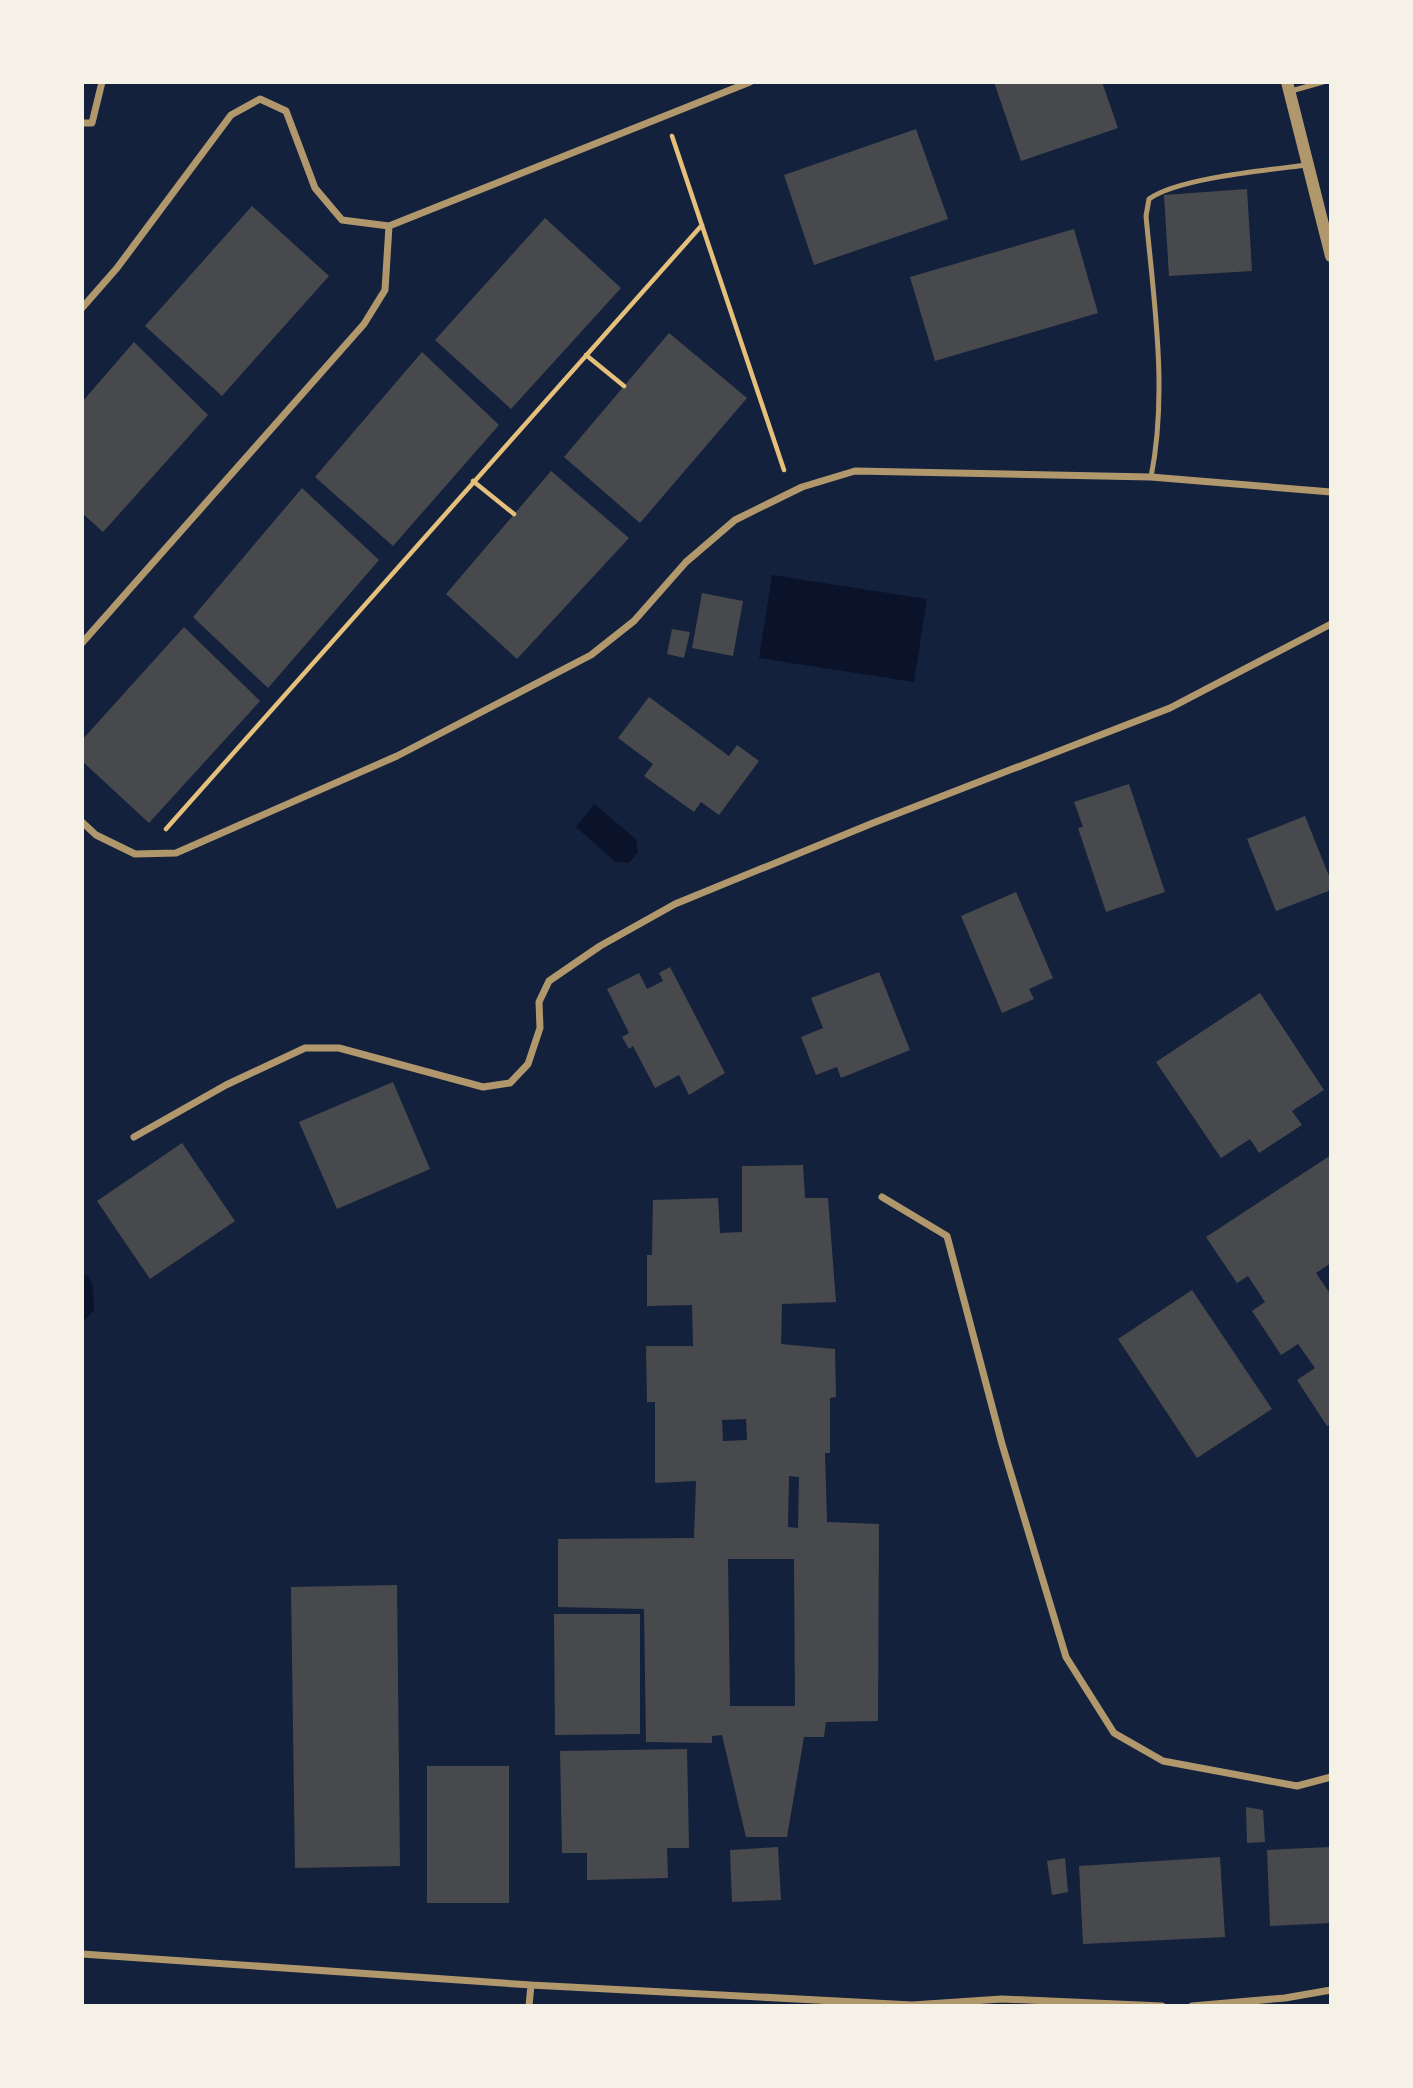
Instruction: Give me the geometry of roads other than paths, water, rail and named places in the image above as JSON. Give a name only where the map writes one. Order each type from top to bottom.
[{"type":"street","points":[[82,123],[92,123],[102,82]]},
{"type":"street","points":[[82,308],[117,268],[231,115],[260,99],[286,111],[315,188],[342,220],[389,226],[750,82]]},
{"type":"street","points":[[1289,87],[1331,256]]},
{"type":"street","points":[[82,643],[364,324],[385,290],[389,226]]},
{"type":"street","points":[[82,822],[96,835],[135,854],[176,853],[397,756],[591,655],[634,621],[686,562],[735,520],[791,492],[855,471],[1151,477],[1331,492]]},
{"type":"street","points":[[134,1137],[226,1085],[305,1048],[339,1048],[483,1087],[510,1083],[528,1064],[540,1028],[540,1002],[549,981],[600,946],[676,904],[873,823],[1170,708],[1331,624]]},
{"type":"street","points":[[882,1197],[947,1236],[1002,1444],[1066,1657],[1114,1732],[1163,1762],[1297,1786],[1331,1777]]},
{"type":"street","points":[[82,1954],[531,1985],[912,2005],[1002,1999],[1162,2006]]},
{"type":"street","points":[[529,2006],[531,1985]]},
{"type":"street","points":[[1192,2006],[1285,1998],[1331,1990]]},
{"type":"lane","points":[[1289,87],[1323,82]]},
{"type":"lane","points":[[1151,477],[1156,449],[1158,345],[1146,216],[1149,199],[1159,192],[1182,187],[1310,164]]},
{"type":"water","points":[[772,575],[927,599],[914,682],[759,658]]},
{"type":"water","points":[[594,804],[636,839],[638,852],[629,863],[616,862],[576,827]]},
{"type":"water","points":[[82,1274],[88,1276],[93,1287],[94,1310],[82,1323]]}]
